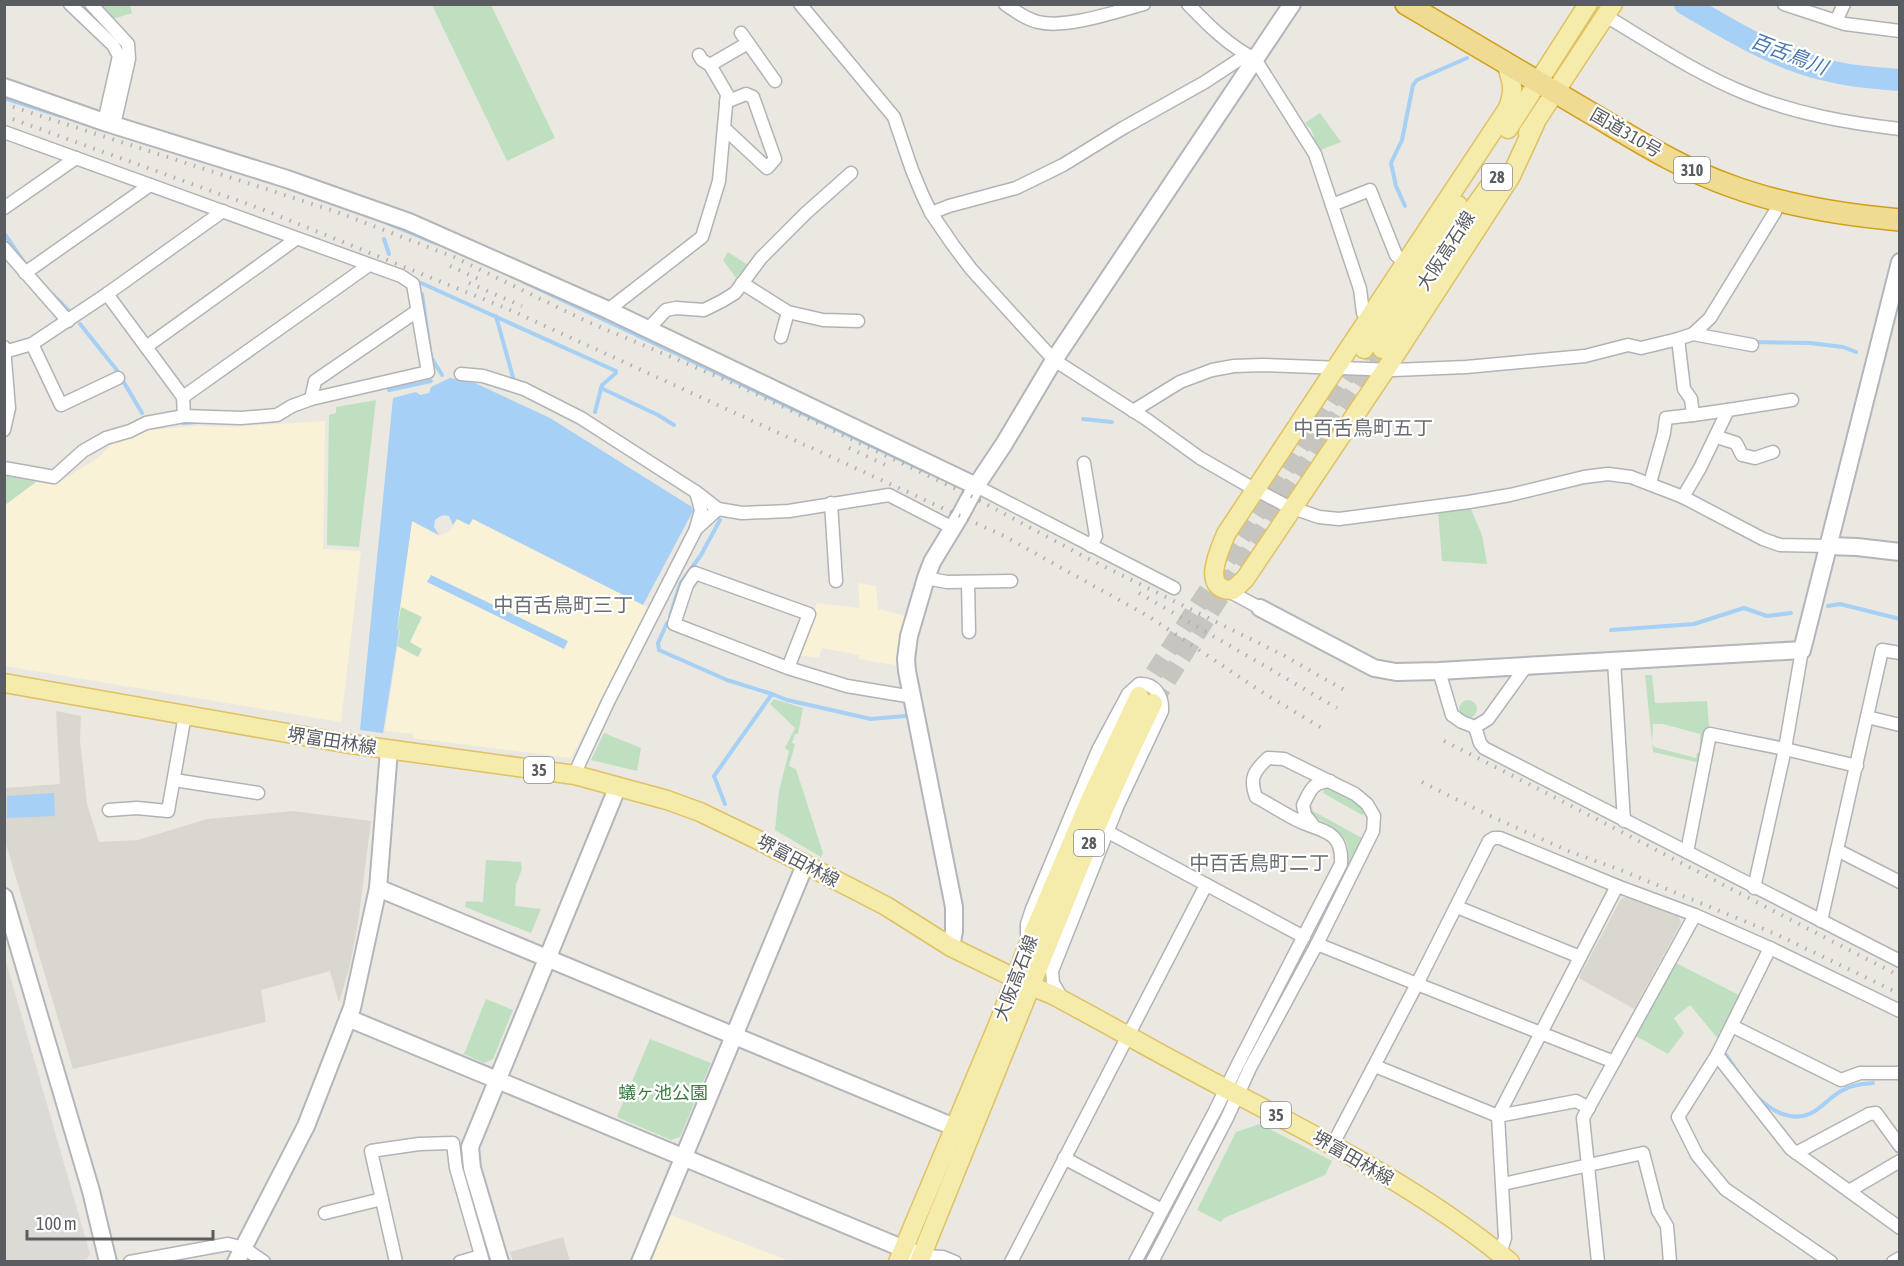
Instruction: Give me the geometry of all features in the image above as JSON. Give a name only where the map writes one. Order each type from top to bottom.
[{"type":"highway","name":"国道310号","points":[[1406,4],[1652,149],[1696,172],[1732,187],[1777,200],[1820,210],[1899,220]]},
{"type":"main road","name":"大阪高石線","points":[[1587,5],[1548,88],[1535,124],[1373,349],[1548,88],[1609,10]]},
{"type":"main road","points":[[1506,63],[1513,90],[1508,108],[1226,534],[1214,574],[1216,582],[1221,587],[1230,590],[1237,588],[1293,508],[1510,176],[1535,124]]},
{"type":"main road","name":"堺富田林線","points":[[4,683],[389,750],[575,775],[668,800],[700,812],[886,906],[951,947],[1064,1001],[1333,1144],[1437,1208],[1502,1259]]},
{"type":"main road","name":"大阪高石線","points":[[901,1255],[999,1022],[1023,982],[1027,948],[1090,800],[1146,699],[1105,805],[1023,982],[923,1260]]},
{"type":"street","points":[[70,4],[113,45],[119,56],[109,123]]},
{"type":"street","points":[[91,4],[128,44],[129,59],[109,123]]},
{"type":"street","points":[[800,4],[894,117],[912,170],[932,213],[971,269],[1054,360],[1200,458],[1293,508],[1319,517],[1339,519],[1477,501],[1608,474],[1631,477],[1650,483],[1683,497],[1763,539],[1780,545],[1857,547],[1899,552]]},
{"type":"street","points":[[1005,4],[1035,21],[1050,24],[1066,23],[1144,4]]},
{"type":"street","points":[[1188,4],[1213,30],[1251,57],[1315,154],[1360,289],[1363,313],[1368,320]]},
{"type":"street","points":[[951,947],[954,907],[907,671],[909,636],[926,578],[932,562],[976,486],[1054,360],[1251,57],[1292,4]]},
{"type":"street","points":[[1784,4],[1836,21],[1899,31]]},
{"type":"street","points":[[1836,21],[1844,4]]},
{"type":"street","points":[[1609,10],[1703,74],[1747,94],[1808,114],[1899,129]]},
{"type":"street","points":[[710,65],[744,38],[775,81]]},
{"type":"street","points":[[608,310],[702,237],[719,181],[727,94],[710,65],[699,55]]},
{"type":"street","points":[[932,213],[949,206],[1016,188],[1064,165],[1123,128],[1251,57]]},
{"type":"street","points":[[4,87],[109,123],[270,173],[409,222],[608,310],[976,486],[1174,588]]},
{"type":"street","points":[[724,128],[767,168],[775,159],[753,97],[746,94],[726,102]]},
{"type":"street","points":[[4,132],[401,276],[413,284],[428,372],[311,399],[277,415],[241,418],[184,416],[146,423],[130,431],[106,438],[83,451],[54,477],[4,468]]},
{"type":"street","points":[[4,208],[76,158]]},
{"type":"street","points":[[648,330],[666,310],[676,308],[704,310],[735,293],[761,258],[798,221],[851,174]]},
{"type":"street","points":[[25,273],[150,184]]},
{"type":"street","points":[[1332,205],[1370,190],[1396,255],[1405,263]]},
{"type":"street","points":[[1133,411],[1178,383],[1223,368],[1263,365],[1386,369],[1466,367],[1585,356],[1628,345],[1641,348],[1678,339],[1693,334],[1710,318],[1775,212],[1777,200]]},
{"type":"street","points":[[4,430],[6,417],[5,351],[32,344],[68,321],[222,211]]},
{"type":"street","points":[[146,347],[296,239]]},
{"type":"street","points":[[4,248],[68,321]]},
{"type":"street","points":[[1754,888],[1785,749],[1802,650],[1899,262]]},
{"type":"street","points":[[183,397],[369,265]]},
{"type":"street","points":[[742,283],[788,312],[823,320],[858,321]]},
{"type":"street","points":[[107,294],[183,397],[184,416]]},
{"type":"street","points":[[311,399],[315,381],[417,311]]},
{"type":"street","points":[[781,337],[788,312]]},
{"type":"street","points":[[1693,334],[1752,345]]},
{"type":"street","points":[[1678,339],[1684,388],[1690,399],[1693,415]]},
{"type":"street","points":[[32,344],[61,405],[118,378]]},
{"type":"street","points":[[461,374],[483,376],[524,389],[581,418],[696,492],[718,509],[745,513],[789,511],[889,495],[953,528]]},
{"type":"street","points":[[1650,483],[1666,418],[1792,400]]},
{"type":"street","points":[[1683,497],[1717,437],[1728,410]]},
{"type":"street","points":[[1717,437],[1736,443],[1742,455],[1755,458],[1773,452]]},
{"type":"street","points":[[1084,463],[1096,536],[1091,546]]},
{"type":"street","points":[[575,775],[608,702],[696,529],[701,510],[696,492]]},
{"type":"street","points":[[831,503],[836,581]]},
{"type":"street","points":[[696,529],[718,509]]},
{"type":"street","points":[[1249,572],[1246,582],[1247,591],[1250,599],[1260,609]]},
{"type":"street","points":[[788,668],[809,614],[695,573],[687,585],[674,624],[788,668],[847,686],[913,697]]},
{"type":"street","points":[[926,578],[947,582],[1011,581]]},
{"type":"street","points":[[968,582],[969,632]]},
{"type":"street","points":[[1221,587],[1374,668],[1396,672],[1802,650]]},
{"type":"street","points":[[1821,921],[1882,650],[1899,653]]},
{"type":"street","points":[[1614,661],[1624,821]]},
{"type":"street","points":[[1475,727],[1488,719],[1527,665]]},
{"type":"street","points":[[1439,671],[1452,715],[1475,727]]},
{"type":"street","points":[[1027,948],[1029,918],[1084,782],[1128,694],[1136,686],[1144,684],[1154,689],[1160,696],[1162,711],[1133,771],[1052,971],[1053,983],[1064,1001]]},
{"type":"street","points":[[109,810],[137,808],[168,811],[185,715]]},
{"type":"street","points":[[1867,717],[1899,725]]},
{"type":"street","points":[[1475,727],[1484,748],[1899,961]]},
{"type":"street","points":[[1687,852],[1710,734],[1857,766]]},
{"type":"street","points":[[240,1255],[306,1126],[348,1018],[378,888],[389,750]]},
{"type":"street","points":[[1135,1262],[1215,1112],[1232,1092],[1250,1068],[1317,944],[1373,831],[1374,816],[1367,804],[1355,794],[1284,759],[1268,758],[1254,771],[1252,787],[1256,797],[1301,822],[1330,833],[1338,842],[1342,852],[1341,864],[1304,937],[1232,1092],[1152,1262]]},
{"type":"street","points":[[174,780],[258,793]]},
{"type":"street","points":[[1312,825],[1305,815],[1303,805],[1319,782],[1330,781]]},
{"type":"street","points":[[500,1262],[472,1168],[470,1147],[618,786]]},
{"type":"street","points":[[1108,832],[1304,937]]},
{"type":"street","points":[[1333,1144],[1489,841],[1494,838],[1500,838],[1695,915],[1770,948],[1899,1011]]},
{"type":"street","points":[[1838,850],[1899,882]]},
{"type":"street","points":[[640,1262],[806,865]]},
{"type":"street","points":[[1011,1262],[1206,885]]},
{"type":"street","points":[[1502,1259],[1505,1238],[1498,1116],[1617,886]]},
{"type":"street","points":[[378,888],[954,1127]]},
{"type":"street","points":[[4,897],[91,1191],[108,1262]]},
{"type":"street","points":[[1457,907],[1580,957]]},
{"type":"street","points":[[1598,1262],[1583,1118],[1695,915]]},
{"type":"street","points":[[1317,944],[1614,1062]]},
{"type":"street","points":[[1770,948],[1717,1055],[1678,1117],[1697,1155],[1725,1189],[1832,1262]]},
{"type":"street","points":[[348,1018],[684,1157],[901,1255],[923,1260],[944,1257],[955,1262]]},
{"type":"street","points":[[1732,1026],[1840,1080],[1860,1073],[1899,1073]]},
{"type":"street","points":[[1717,1055],[1791,1149],[1899,1228]]},
{"type":"street","points":[[1375,1066],[1498,1116],[1576,1101],[1588,1108]]},
{"type":"street","points":[[1797,1153],[1869,1114],[1876,1113],[1899,1146]]},
{"type":"street","points":[[396,1262],[371,1151],[419,1144],[453,1143],[456,1168],[482,1259],[460,1262]]},
{"type":"street","points":[[1503,1184],[1643,1153],[1658,1211],[1667,1226],[1670,1262]]},
{"type":"street","points":[[1064,1158],[1162,1210]]},
{"type":"street","points":[[1849,1191],[1899,1161]]},
{"type":"street","points":[[325,1214],[382,1199]]},
{"type":"street","points":[[130,1262],[228,1244],[240,1255],[264,1262]]},
{"type":"street","points":[[1893,1262],[1899,1258]]},
{"type":"shaded area","points":[[325,421],[323,549],[361,551],[341,722],[5,666],[5,505],[36,482],[55,485],[99,457],[114,442],[150,430]]},
{"type":"shaded area","points":[[457,519],[469,525],[473,519],[649,608],[571,758],[413,738],[413,734],[385,731],[400,631],[397,629],[412,521],[439,536],[450,531]]},
{"type":"shaded area","points":[[858,583],[876,586],[878,609],[909,617],[901,666],[859,659],[859,655],[822,648],[819,658],[798,655],[817,603],[860,608]]},
{"type":"shaded area","points":[[56,711],[81,716],[80,740],[87,804],[99,842],[138,840],[207,819],[293,811],[371,821],[358,923],[350,965],[339,1003],[330,971],[261,990],[266,1022],[73,1069],[5,841],[5,788],[60,784]]},
{"type":"shaded area","points":[[1626,897],[1679,917],[1681,923],[1634,1009],[1579,978],[1621,899]]},
{"type":"shaded area","points":[[5,958],[90,1254],[87,1259],[75,1262],[5,1261]]},
{"type":"shaded area","points":[[668,1214],[789,1261],[648,1262]]},
{"type":"shaded area","points":[[563,1237],[570,1261],[513,1261],[510,1252]]},
{"type":"green space","points":[[97,5],[130,5],[132,13],[113,19]]},
{"type":"green space","points":[[432,5],[491,5],[555,138],[507,161]]},
{"type":"green space","points":[[1320,113],[1341,142],[1318,151],[1310,139],[1314,137],[1311,129],[1305,123]]},
{"type":"green space","points":[[728,252],[748,265],[736,278],[723,260]]},
{"type":"green space","points":[[376,400],[359,547],[327,545],[329,415],[336,413],[336,407]]},
{"type":"green space","points":[[5,474],[36,482],[5,505]]},
{"type":"green space","points":[[1470,507],[1482,535],[1487,564],[1442,561],[1438,511]]},
{"type":"green space","points":[[401,607],[422,617],[410,642],[422,649],[418,657],[397,646]]},
{"type":"green space","points":[[1645,675],[1652,675],[1655,703],[1707,701],[1709,726],[1705,745],[1700,744],[1700,734],[1663,724],[1653,724],[1652,743]]},
{"type":"green space","points":[[774,699],[803,708],[798,734],[795,734],[792,743],[795,744],[789,766],[796,769],[823,853],[821,857],[775,830],[779,791],[789,751],[785,748],[795,728],[770,704]]},
{"type":"green space","points":[[1468,700],[1474,703],[1477,709],[1474,715],[1468,718],[1462,715],[1459,709],[1462,703]]},
{"type":"green space","points":[[604,733],[641,748],[637,771],[591,760]]},
{"type":"green space","points":[[1652,743],[1654,747],[1696,758],[1697,753],[1702,754],[1700,763],[1653,752]]},
{"type":"green space","points":[[1329,785],[1358,803],[1364,813],[1362,815],[1323,793],[1325,786]]},
{"type":"green space","points":[[1310,803],[1313,811],[1360,837],[1365,837],[1341,887],[1338,886],[1348,859],[1346,841],[1333,828],[1309,814],[1307,804]]},
{"type":"green space","points":[[486,860],[521,862],[522,869],[516,884],[515,906],[541,909],[531,933],[465,907],[466,901],[483,902]]},
{"type":"green space","points":[[1674,962],[1741,996],[1719,1040],[1690,1005],[1674,1018],[1684,1033],[1668,1054],[1634,1035]]},
{"type":"green space","points":[[486,999],[513,1010],[493,1059],[484,1063],[464,1054]]},
{"type":"green space","name":"蟻ヶ池公園","points":[[650,1039],[711,1063],[680,1137],[671,1140],[617,1117]]},
{"type":"green space","points":[[1260,1124],[1332,1161],[1325,1175],[1224,1218],[1221,1222],[1197,1210],[1236,1132]]},
{"type":"water","points":[[450,378],[475,383],[550,418],[692,507],[693,511],[643,605],[473,519],[469,525],[457,519],[453,525],[449,516],[440,516],[435,520],[434,527],[439,535],[412,521],[397,629],[399,631],[383,733],[360,730],[393,398],[416,392],[420,395],[429,393],[431,387]]},
{"type":"water","points":[[431,575],[568,641],[564,649],[427,582]]},
{"type":"water","points":[[54,793],[55,816],[7,818],[7,796]]},
{"type":"waterway","name":"百舌鳥川","points":[[1685,4],[1751,41],[1804,64],[1851,75],[1900,80]]},
{"type":"waterway","points":[[1405,206],[1396,186],[1391,163],[1402,140],[1413,85],[1417,80],[1467,58]]},
{"type":"waterway","points":[[4,98],[61,116]]},
{"type":"waterway","points":[[387,223],[435,243]]},
{"type":"waterway","points":[[4,233],[26,265]]},
{"type":"waterway","points":[[384,239],[389,254]]},
{"type":"waterway","points":[[524,282],[927,472]]},
{"type":"waterway","points":[[421,283],[616,371],[602,385],[595,412]]},
{"type":"waterway","points":[[52,294],[68,310]]},
{"type":"waterway","points":[[422,294],[431,357],[442,375]]},
{"type":"waterway","points":[[496,316],[514,381]]},
{"type":"waterway","points":[[80,324],[116,369],[142,413]]},
{"type":"waterway","points":[[1755,342],[1810,343],[1843,347],[1856,352]]},
{"type":"waterway","points":[[389,390],[431,381]]},
{"type":"waterway","points":[[601,388],[674,425]]},
{"type":"waterway","points":[[1083,419],[1112,422]]},
{"type":"waterway","points":[[183,423],[197,422]]},
{"type":"waterway","points":[[670,616],[680,584],[701,555],[720,520]]},
{"type":"waterway","points":[[1828,606],[1840,604],[1900,619]]},
{"type":"waterway","points":[[1611,630],[1694,624],[1744,608],[1767,616],[1791,613]]},
{"type":"waterway","points":[[667,623],[658,643],[659,650],[727,680],[772,694],[714,776],[725,804]]},
{"type":"waterway","points":[[772,694],[787,700],[871,719],[905,716]]},
{"type":"waterway","points":[[1726,1055],[1739,1074]]},
{"type":"waterway","points":[[1757,1097],[1784,1115],[1799,1116],[1815,1111],[1845,1089],[1873,1083]]},
{"type":"tunnel","points":[[1139,696],[1364,349]]},
{"type":"tunnel","points":[[1153,703],[1274,512],[1382,349]]},
{"type":"railway","points":[[4,104],[337,212],[454,257],[586,321],[735,384],[971,496],[1085,557],[1283,655],[1346,691]]},
{"type":"railway","points":[[4,116],[264,210],[508,309],[1004,536],[1148,616],[1265,694],[1325,730]]},
{"type":"railway","points":[[450,266],[483,281]]},
{"type":"railway","points":[[469,283],[522,306]]},
{"type":"railway","points":[[849,448],[890,467]]},
{"type":"railway","points":[[1139,593],[1337,708]]},
{"type":"railway","points":[[1444,741],[1900,976]]},
{"type":"railway","points":[[1422,782],[1488,815],[1571,852],[1778,935],[1900,994]]},
{"type":"district","name":"中百舌鳥町五丁","points":[[1363,428]]},
{"type":"district","name":"中百舌鳥町三丁","points":[[563,605]]},
{"type":"district","name":"中百舌鳥町二丁","points":[[1259,863]]}]
